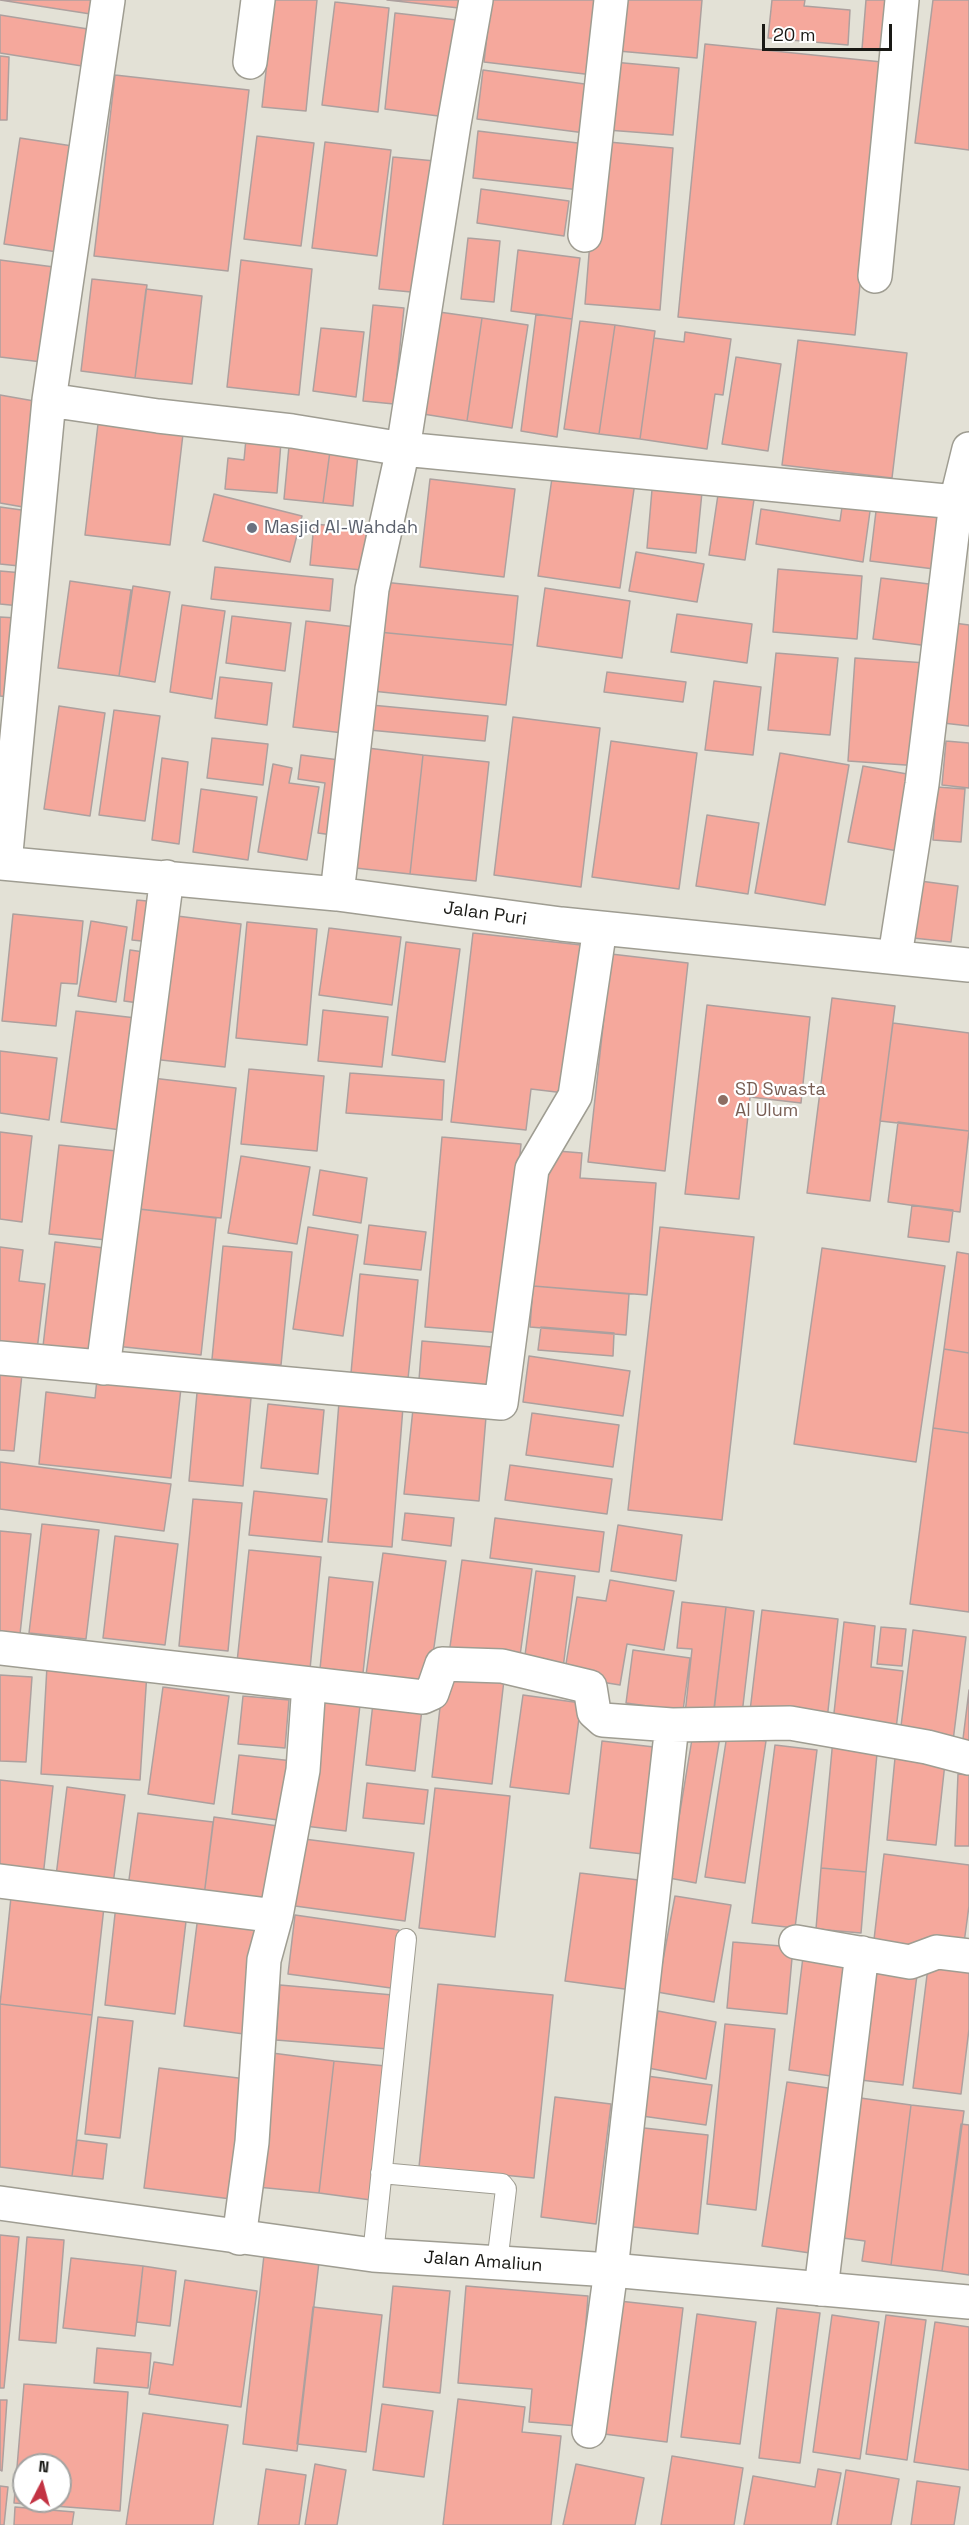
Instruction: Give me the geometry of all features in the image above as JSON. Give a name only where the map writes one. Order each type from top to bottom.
[{"type":"street","points":[[2,863],[49,400],[108,0]]},
{"type":"street","points":[[250,62],[258,0]]},
{"type":"street","points":[[337,894],[372,589],[403,449],[454,124],[476,0]]},
{"type":"street","points":[[585,235],[611,0]]},
{"type":"street","points":[[875,276],[902,0]]},
{"type":"street","points":[[49,400],[158,416],[292,431],[403,449],[956,502]]},
{"type":"street","points":[[895,956],[922,784],[956,611],[956,502],[969,449]]},
{"type":"street","name":"Jalan Puri","points":[[2,863],[337,894],[600,928],[969,965]]},
{"type":"street","points":[[103,1368],[167,877]]},
{"type":"street","points":[[0,1358],[501,1403],[532,1169],[575,1096],[600,928]]},
{"type":"street","points":[[0,1648],[423,1697],[432,1693],[442,1664],[502,1666],[590,1687],[594,1712],[603,1720],[672,1725],[790,1723],[927,1747],[969,1758]]},
{"type":"street","points":[[240,2238],[252,2142],[264,1960],[276,1916],[303,1770],[309,1684]]},
{"type":"street","points":[[589,2431],[611,2270],[672,1725]]},
{"type":"street","points":[[0,1881],[276,1916]]},
{"type":"street","points":[[796,1942],[910,1962],[937,1952],[969,1956]]},
{"type":"street","points":[[821,2289],[862,1953]]},
{"type":"street","name":"Jalan Amaliun","points":[[0,2203],[373,2255],[611,2270],[969,2302]]},
{"type":"lane","points":[[373,2255],[406,1939]]},
{"type":"lane","points":[[381,2173],[502,2184],[506,2189],[497,2263]]},
{"type":"building","points":[[0,0],[99,0],[97,15]]},
{"type":"building","points":[[274,0],[317,0],[306,111],[262,107]]},
{"type":"building","points":[[387,0],[469,0],[468,9]]},
{"type":"building","points":[[491,0],[601,0],[593,75],[484,62]]},
{"type":"building","points":[[622,0],[702,0],[697,58],[618,51]]},
{"type":"building","points":[[772,0],[805,0],[804,6],[850,10],[848,45],[768,38]]},
{"type":"building","points":[[866,0],[897,0],[893,52],[862,49]]},
{"type":"building","points":[[933,0],[969,0],[969,150],[915,143]]},
{"type":"building","points":[[335,2],[389,8],[378,112],[322,105]]},
{"type":"building","points":[[395,13],[457,20],[446,117],[385,109]]},
{"type":"building","points":[[0,15],[88,29],[82,66],[0,53]]},
{"type":"building","points":[[705,44],[882,62],[855,335],[678,317]]},
{"type":"building","points":[[0,56],[9,57],[7,120],[0,120]]},
{"type":"building","points":[[613,62],[679,68],[673,135],[607,130]]},
{"type":"building","points":[[483,70],[592,85],[585,133],[477,119]]},
{"type":"building","points":[[115,75],[249,90],[228,271],[94,256]]},
{"type":"building","points":[[478,131],[586,144],[580,190],[473,178]]},
{"type":"building","points":[[257,136],[314,143],[301,246],[244,239]]},
{"type":"building","points":[[20,138],[79,147],[64,253],[4,244]]},
{"type":"building","points":[[598,141],[673,148],[660,310],[585,304]]},
{"type":"building","points":[[325,142],[391,150],[377,256],[312,248]]},
{"type":"building","points":[[393,157],[435,161],[422,293],[379,289]]},
{"type":"building","points":[[481,189],[569,201],[564,236],[477,223]]},
{"type":"building","points":[[468,238],[500,241],[494,302],[461,299]]},
{"type":"building","points":[[518,250],[580,258],[572,319],[511,311]]},
{"type":"building","points":[[0,260],[54,267],[42,362],[0,357]]},
{"type":"building","points":[[241,260],[312,269],[299,395],[227,387]]},
{"type":"building","points":[[92,279],[147,285],[135,378],[81,371]]},
{"type":"building","points":[[146,289],[202,296],[192,384],[135,378]]},
{"type":"building","points":[[373,305],[404,308],[394,404],[363,401]]},
{"type":"building","points":[[439,312],[482,318],[467,421],[423,414]]},
{"type":"building","points":[[536,314],[572,319],[557,437],[521,431]]},
{"type":"building","points":[[482,318],[528,325],[512,428],[467,421]]},
{"type":"building","points":[[580,321],[615,325],[599,434],[564,429]]},
{"type":"building","points":[[615,325],[655,331],[640,439],[599,434]]},
{"type":"building","points":[[321,328],[364,332],[356,397],[313,391]]},
{"type":"building","points":[[685,332],[731,339],[723,395],[715,394],[707,449],[640,439],[654,338],[684,342]]},
{"type":"building","points":[[798,340],[907,353],[892,478],[782,465]]},
{"type":"building","points":[[736,357],[781,364],[768,451],[722,444]]},
{"type":"building","points":[[0,395],[40,402],[23,507],[0,503]]},
{"type":"building","points":[[98,424],[183,434],[170,545],[85,535]]},
{"type":"building","points":[[246,439],[281,442],[277,493],[225,489],[228,458],[244,460]]},
{"type":"building","points":[[289,446],[330,451],[323,503],[284,499]]},
{"type":"building","points":[[330,451],[358,454],[353,506],[323,503]]},
{"type":"building","points":[[554,464],[636,475],[620,588],[538,576]]},
{"type":"building","points":[[653,478],[703,482],[696,553],[647,548]]},
{"type":"building","points":[[430,479],[515,489],[504,577],[420,567]]},
{"type":"building","points":[[719,488],[755,493],[745,560],[709,555]]},
{"type":"building","name":"Masjid Al-Wahdah","points":[[214,494],[302,516],[290,562],[203,541]]},
{"type":"building","points":[[843,500],[871,504],[863,562],[756,544],[761,509],[840,521]]},
{"type":"building","points":[[877,503],[941,511],[934,569],[870,561]]},
{"type":"building","points":[[0,507],[36,512],[29,567],[0,564]]},
{"type":"building","points":[[314,524],[367,529],[362,570],[310,565]]},
{"type":"building","points":[[636,552],[704,564],[697,602],[629,591]]},
{"type":"building","points":[[215,567],[333,579],[330,611],[211,599]]},
{"type":"building","points":[[778,569],[862,576],[857,639],[773,632]]},
{"type":"building","points":[[0,571],[23,573],[20,606],[0,604]]},
{"type":"building","points":[[881,578],[937,585],[929,646],[873,639]]},
{"type":"building","points":[[70,581],[131,590],[119,676],[58,668]]},
{"type":"building","points":[[383,582],[518,596],[513,645],[378,632]]},
{"type":"building","points":[[133,586],[170,592],[155,682],[119,676]]},
{"type":"building","points":[[545,588],[630,601],[622,658],[537,646]]},
{"type":"building","points":[[182,605],[225,611],[212,699],[170,692]]},
{"type":"building","points":[[677,614],[752,624],[747,663],[671,652]]},
{"type":"building","points":[[232,616],[291,623],[285,671],[226,663]]},
{"type":"building","points":[[0,617],[17,618],[10,697],[0,696]]},
{"type":"building","points":[[306,621],[356,627],[343,733],[293,727]]},
{"type":"building","points":[[954,623],[969,625],[969,726],[943,723]]},
{"type":"building","points":[[378,632],[513,645],[506,705],[372,691]]},
{"type":"building","points":[[776,653],[838,658],[830,735],[768,730]]},
{"type":"building","points":[[855,658],[926,663],[920,766],[848,761]]},
{"type":"building","points":[[607,672],[686,682],[683,702],[604,692]]},
{"type":"building","points":[[220,677],[272,683],[267,725],[215,718]]},
{"type":"building","points":[[714,681],[761,687],[753,755],[705,750]]},
{"type":"building","points":[[371,705],[488,716],[485,741],[369,730]]},
{"type":"building","points":[[59,706],[105,713],[90,816],[44,809]]},
{"type":"building","points":[[114,710],[160,716],[145,821],[99,815]]},
{"type":"building","points":[[513,717],[600,728],[581,887],[494,875]]},
{"type":"building","points":[[212,738],[268,744],[263,785],[207,778]]},
{"type":"building","points":[[611,741],[697,753],[679,889],[592,877]]},
{"type":"building","points":[[946,741],[969,743],[969,788],[942,785]]},
{"type":"building","points":[[360,747],[423,755],[410,874],[346,867]]},
{"type":"building","points":[[780,753],[849,765],[825,905],[755,893]]},
{"type":"building","points":[[301,755],[347,761],[339,836],[318,833],[325,783],[298,779]]},
{"type":"building","points":[[423,755],[489,762],[476,881],[410,874]]},
{"type":"building","points":[[162,758],[188,762],[179,844],[152,840]]},
{"type":"building","points":[[273,764],[292,768],[289,783],[319,787],[307,860],[258,852]]},
{"type":"building","points":[[863,766],[918,776],[903,852],[848,842]]},
{"type":"building","points":[[937,787],[965,789],[961,842],[933,840]]},
{"type":"building","points":[[201,789],[257,797],[248,860],[193,852]]},
{"type":"building","points":[[707,815],[759,823],[748,894],[696,886]]},
{"type":"building","points":[[920,881],[958,886],[951,942],[913,938]]},
{"type":"building","points":[[137,900],[157,902],[151,942],[132,940]]},
{"type":"building","points":[[13,914],[83,921],[77,984],[61,983],[56,1026],[2,1021]]},
{"type":"building","points":[[169,915],[241,924],[225,1067],[152,1059]]},
{"type":"building","points":[[91,921],[127,927],[116,1002],[78,996]]},
{"type":"building","points":[[247,922],[317,929],[307,1045],[236,1038]]},
{"type":"building","points":[[329,928],[401,937],[392,1005],[319,995]]},
{"type":"building","points":[[473,933],[590,946],[573,1094],[531,1089],[526,1130],[451,1122]]},
{"type":"building","points":[[406,942],[460,949],[445,1062],[392,1055]]},
{"type":"building","points":[[130,950],[151,953],[146,1004],[124,1001]]},
{"type":"building","points":[[611,954],[688,963],[665,1171],[588,1162]]},
{"type":"building","points":[[832,998],[895,1006],[870,1201],[807,1193]]},
{"type":"building","name":"SD Swasta Al Ulum","points":[[707,1005],[810,1017],[801,1103],[750,1097],[739,1199],[685,1194]]},
{"type":"building","points":[[323,1010],[388,1017],[382,1067],[318,1061]]},
{"type":"building","points":[[76,1011],[136,1018],[121,1130],[61,1122]]},
{"type":"building","points":[[893,1023],[969,1033],[969,1131],[880,1121]]},
{"type":"building","points":[[0,1051],[57,1058],[49,1120],[0,1113]]},
{"type":"building","points":[[249,1069],[324,1076],[317,1151],[241,1144]]},
{"type":"building","points":[[350,1073],[444,1080],[442,1120],[346,1113]]},
{"type":"building","points":[[144,1077],[236,1088],[221,1218],[130,1208]]},
{"type":"building","points":[[898,1122],[969,1131],[960,1212],[888,1202]]},
{"type":"building","points":[[0,1132],[32,1136],[22,1222],[0,1219]]},
{"type":"building","points":[[442,1137],[521,1144],[503,1333],[425,1327]]},
{"type":"building","points":[[59,1145],[117,1151],[107,1240],[49,1234]]},
{"type":"building","points":[[545,1150],[582,1153],[580,1178],[656,1183],[647,1295],[533,1286]]},
{"type":"building","points":[[241,1156],[310,1167],[297,1244],[228,1233]]},
{"type":"building","points":[[320,1170],[367,1178],[361,1223],[313,1215]]},
{"type":"building","points":[[912,1205],[953,1210],[949,1242],[908,1237]]},
{"type":"building","points":[[130,1208],[216,1218],[201,1355],[115,1346]]},
{"type":"building","points":[[369,1225],[426,1232],[421,1270],[364,1264]]},
{"type":"building","points":[[308,1227],[358,1235],[343,1336],[293,1329]]},
{"type":"building","points":[[660,1227],[754,1237],[722,1520],[628,1510]]},
{"type":"building","points":[[55,1242],[104,1248],[91,1361],[42,1355]]},
{"type":"building","points":[[223,1246],[292,1252],[281,1365],[212,1359]]},
{"type":"building","points":[[0,1247],[23,1250],[19,1281],[45,1284],[37,1350],[0,1346]]},
{"type":"building","points":[[822,1248],[945,1266],[916,1462],[794,1444]]},
{"type":"building","points":[[957,1252],[969,1254],[969,1353],[944,1349]]},
{"type":"building","points":[[360,1274],[418,1280],[408,1379],[351,1373]]},
{"type":"building","points":[[533,1286],[629,1294],[626,1335],[530,1327]]},
{"type":"building","points":[[541,1327],[614,1333],[613,1356],[538,1350]]},
{"type":"building","points":[[422,1341],[492,1347],[489,1386],[419,1380]]},
{"type":"building","points":[[944,1349],[969,1353],[969,1433],[933,1428]]},
{"type":"building","points":[[529,1356],[630,1371],[623,1416],[523,1402]]},
{"type":"building","points":[[0,1371],[22,1374],[14,1451],[0,1450]]},
{"type":"building","points":[[97,1379],[181,1388],[171,1478],[39,1464],[46,1392],[95,1398]]},
{"type":"building","points":[[197,1393],[251,1398],[243,1486],[189,1481]]},
{"type":"building","points":[[339,1402],[403,1407],[392,1547],[328,1542]]},
{"type":"building","points":[[268,1404],[324,1410],[318,1474],[261,1468]]},
{"type":"building","points":[[413,1409],[486,1417],[479,1501],[404,1494]]},
{"type":"building","points":[[532,1413],[619,1425],[613,1467],[526,1455]]},
{"type":"building","points":[[933,1428],[969,1433],[969,1612],[910,1604]]},
{"type":"building","points":[[0,1462],[171,1484],[164,1531],[0,1509]]},
{"type":"building","points":[[510,1465],[612,1479],[607,1514],[505,1500]]},
{"type":"building","points":[[254,1491],[327,1499],[322,1542],[249,1535]]},
{"type":"building","points":[[193,1499],[242,1503],[228,1651],[179,1646]]},
{"type":"building","points":[[405,1513],[454,1518],[451,1546],[402,1540]]},
{"type":"building","points":[[495,1518],[604,1532],[599,1572],[490,1558]]},
{"type":"building","points":[[42,1524],[99,1530],[86,1639],[29,1633]]},
{"type":"building","points":[[618,1525],[682,1535],[676,1581],[611,1571]]},
{"type":"building","points":[[0,1531],[31,1534],[20,1634],[0,1632]]},
{"type":"building","points":[[115,1536],[178,1544],[165,1645],[103,1638]]},
{"type":"building","points":[[249,1550],[321,1557],[310,1669],[237,1662]]},
{"type":"building","points":[[383,1553],[446,1561],[429,1683],[366,1675]]},
{"type":"building","points":[[462,1560],[532,1569],[519,1663],[449,1654]]},
{"type":"building","points":[[536,1571],[575,1576],[563,1668],[524,1663]]},
{"type":"building","points":[[329,1577],[373,1582],[363,1673],[320,1669]]},
{"type":"building","points":[[610,1580],[674,1591],[664,1650],[627,1644],[620,1685],[564,1676],[577,1597],[606,1601]]},
{"type":"building","points":[[682,1602],[726,1607],[713,1717],[685,1714],[692,1649],[677,1648]]},
{"type":"building","points":[[726,1607],[754,1611],[742,1714],[714,1711]]},
{"type":"building","points":[[762,1610],[838,1619],[827,1720],[750,1711]]},
{"type":"building","points":[[844,1622],[875,1626],[871,1667],[903,1671],[896,1729],[833,1722]]},
{"type":"building","points":[[881,1627],[906,1629],[902,1666],[877,1664]]},
{"type":"building","points":[[913,1630],[966,1637],[953,1741],[900,1734]]},
{"type":"building","points":[[633,1650],[690,1658],[683,1711],[626,1703]]},
{"type":"building","points":[[47,1666],[147,1672],[140,1780],[41,1774]]},
{"type":"building","points":[[444,1673],[504,1680],[492,1784],[432,1777]]},
{"type":"building","points":[[0,1675],[32,1677],[26,1762],[0,1761]]},
{"type":"building","points":[[163,1687],[229,1696],[214,1804],[148,1794]]},
{"type":"building","points":[[969,1690],[969,1748],[962,1747]]},
{"type":"building","points":[[523,1695],[581,1703],[569,1794],[510,1787]]},
{"type":"building","points":[[243,1696],[289,1700],[285,1748],[238,1744]]},
{"type":"building","points":[[319,1700],[360,1705],[346,1831],[305,1826]]},
{"type":"building","points":[[373,1703],[422,1709],[415,1771],[366,1765]]},
{"type":"building","points":[[693,1733],[720,1737],[696,1883],[669,1878]]},
{"type":"building","points":[[727,1735],[766,1741],[745,1883],[705,1877]]},
{"type":"building","points":[[833,1739],[878,1743],[866,1872],[821,1868]]},
{"type":"building","points":[[602,1741],[654,1747],[643,1854],[590,1848]]},
{"type":"building","points":[[775,1745],[817,1750],[795,1928],[752,1923]]},
{"type":"building","points":[[239,1755],[293,1761],[286,1821],[232,1814]]},
{"type":"building","points":[[895,1758],[945,1763],[936,1845],[887,1840]]},
{"type":"building","points":[[958,1774],[969,1775],[969,1846],[955,1846]]},
{"type":"building","points":[[0,1780],[53,1786],[43,1877],[0,1873]]},
{"type":"building","points":[[367,1783],[428,1790],[424,1824],[363,1818]]},
{"type":"building","points":[[67,1787],[125,1795],[113,1884],[56,1876]]},
{"type":"building","points":[[435,1788],[510,1796],[495,1937],[419,1928]]},
{"type":"building","points":[[138,1813],[213,1822],[204,1896],[128,1887]]},
{"type":"building","points":[[214,1817],[278,1826],[269,1904],[204,1896]]},
{"type":"building","points":[[304,1839],[414,1853],[405,1921],[295,1906]]},
{"type":"building","points":[[884,1854],[969,1865],[969,1906],[964,1943],[925,1939],[923,1954],[873,1948]]},
{"type":"building","points":[[821,1868],[866,1872],[861,1933],[816,1929]]},
{"type":"building","points":[[580,1873],[647,1881],[632,1990],[565,1981]]},
{"type":"building","points":[[675,1896],[731,1905],[714,2002],[657,1992]]},
{"type":"building","points":[[11,1897],[104,1907],[92,2015],[0,2004]]},
{"type":"building","points":[[116,1905],[187,1913],[175,2014],[105,2005]]},
{"type":"building","points":[[295,1915],[399,1930],[391,1988],[288,1974]]},
{"type":"building","points":[[198,1916],[259,1924],[244,2034],[184,2026]]},
{"type":"building","points":[[733,1942],[793,1947],[787,2014],[727,2008]]},
{"type":"building","points":[[803,1957],[853,1964],[838,2077],[789,2070]]},
{"type":"building","points":[[928,1967],[969,1972],[969,2029],[961,2094],[913,2088]]},
{"type":"building","points":[[867,1969],[917,1975],[903,2085],[852,2079]]},
{"type":"building","points":[[438,1984],[553,1995],[534,2178],[419,2167]]},
{"type":"building","points":[[280,1985],[393,1995],[388,2049],[276,2040]]},
{"type":"building","points":[[0,2004],[92,2015],[72,2176],[0,2167]]},
{"type":"building","points":[[658,2011],[716,2022],[706,2079],[648,2068]]},
{"type":"building","points":[[98,2017],[133,2021],[120,2138],[85,2134]]},
{"type":"building","points":[[725,2024],[775,2029],[756,2210],[707,2204]]},
{"type":"building","points":[[272,2053],[334,2061],[319,2193],[257,2187]]},
{"type":"building","points":[[334,2061],[386,2066],[371,2200],[319,2193]]},
{"type":"building","points":[[159,2068],[246,2079],[231,2199],[144,2188]]},
{"type":"building","points":[[647,2076],[712,2085],[706,2125],[642,2116]]},
{"type":"building","points":[[787,2082],[835,2089],[810,2253],[762,2246]]},
{"type":"building","points":[[846,2096],[911,2105],[891,2265],[862,2261],[865,2241],[828,2236]]},
{"type":"building","points":[[555,2097],[611,2104],[596,2224],[541,2217]]},
{"type":"building","points":[[911,2105],[964,2111],[942,2271],[891,2265]]},
{"type":"building","points":[[961,2124],[969,2125],[969,2275],[942,2271]]},
{"type":"building","points":[[635,2127],[708,2135],[698,2234],[624,2226]]},
{"type":"building","points":[[77,2140],[107,2144],[103,2179],[72,2176]]},
{"type":"building","points":[[0,2235],[19,2237],[4,2388],[0,2388]]},
{"type":"building","points":[[27,2237],[64,2240],[56,2343],[19,2340]]},
{"type":"building","points":[[264,2255],[319,2262],[297,2451],[243,2444]]},
{"type":"building","points":[[71,2258],[143,2266],[135,2336],[63,2328]]},
{"type":"building","points":[[143,2266],[176,2271],[170,2326],[137,2322]]},
{"type":"building","points":[[185,2280],[257,2291],[241,2407],[149,2394],[154,2362],[173,2365]]},
{"type":"building","points":[[393,2286],[450,2291],[440,2393],[383,2387]]},
{"type":"building","points":[[466,2286],[588,2296],[578,2426],[529,2422],[532,2389],[458,2383]]},
{"type":"building","points":[[619,2301],[683,2308],[667,2442],[604,2434]]},
{"type":"building","points":[[313,2307],[382,2315],[366,2452],[297,2444]]},
{"type":"building","points":[[777,2308],[820,2313],[800,2463],[759,2458]]},
{"type":"building","points":[[697,2314],[756,2322],[740,2444],[681,2437]]},
{"type":"building","points":[[832,2315],[879,2322],[860,2459],[813,2452]]},
{"type":"building","points":[[886,2315],[926,2320],[907,2460],[866,2454]]},
{"type":"building","points":[[935,2322],[969,2327],[969,2470],[914,2462]]},
{"type":"building","points":[[97,2348],[151,2353],[148,2388],[94,2383]]},
{"type":"building","points":[[24,2384],[128,2392],[120,2511],[72,2507],[72,2453],[18,2453]]},
{"type":"building","points":[[458,2399],[525,2407],[522,2432],[561,2436],[551,2525],[443,2525]]},
{"type":"building","points":[[0,2400],[7,2400],[2,2471],[0,2470]]},
{"type":"building","points":[[382,2404],[433,2411],[424,2477],[373,2470]]},
{"type":"building","points":[[143,2413],[228,2425],[213,2525],[126,2525]]},
{"type":"building","points":[[672,2456],[743,2468],[734,2525],[661,2525]]},
{"type":"building","points":[[315,2464],[346,2470],[337,2525],[305,2525]]},
{"type":"building","points":[[576,2464],[644,2478],[635,2525],[563,2525]]},
{"type":"building","points":[[266,2469],[306,2475],[299,2525],[258,2525]]},
{"type":"building","points":[[818,2469],[841,2473],[831,2525],[744,2525],[753,2476],[815,2487]]},
{"type":"building","points":[[846,2470],[899,2479],[891,2525],[837,2525]]},
{"type":"building","points":[[917,2481],[960,2487],[954,2525],[911,2525]]},
{"type":"building","points":[[0,2486],[8,2487],[4,2525],[0,2525]]},
{"type":"building","points":[[74,2512],[72,2525],[14,2525],[15,2513]]},
{"type":"place","name":"Masjid Al-Wahdah","points":[[252,528]]},
{"type":"place","name":"SD Swasta Al Ulum","points":[[723,1100]]}]
